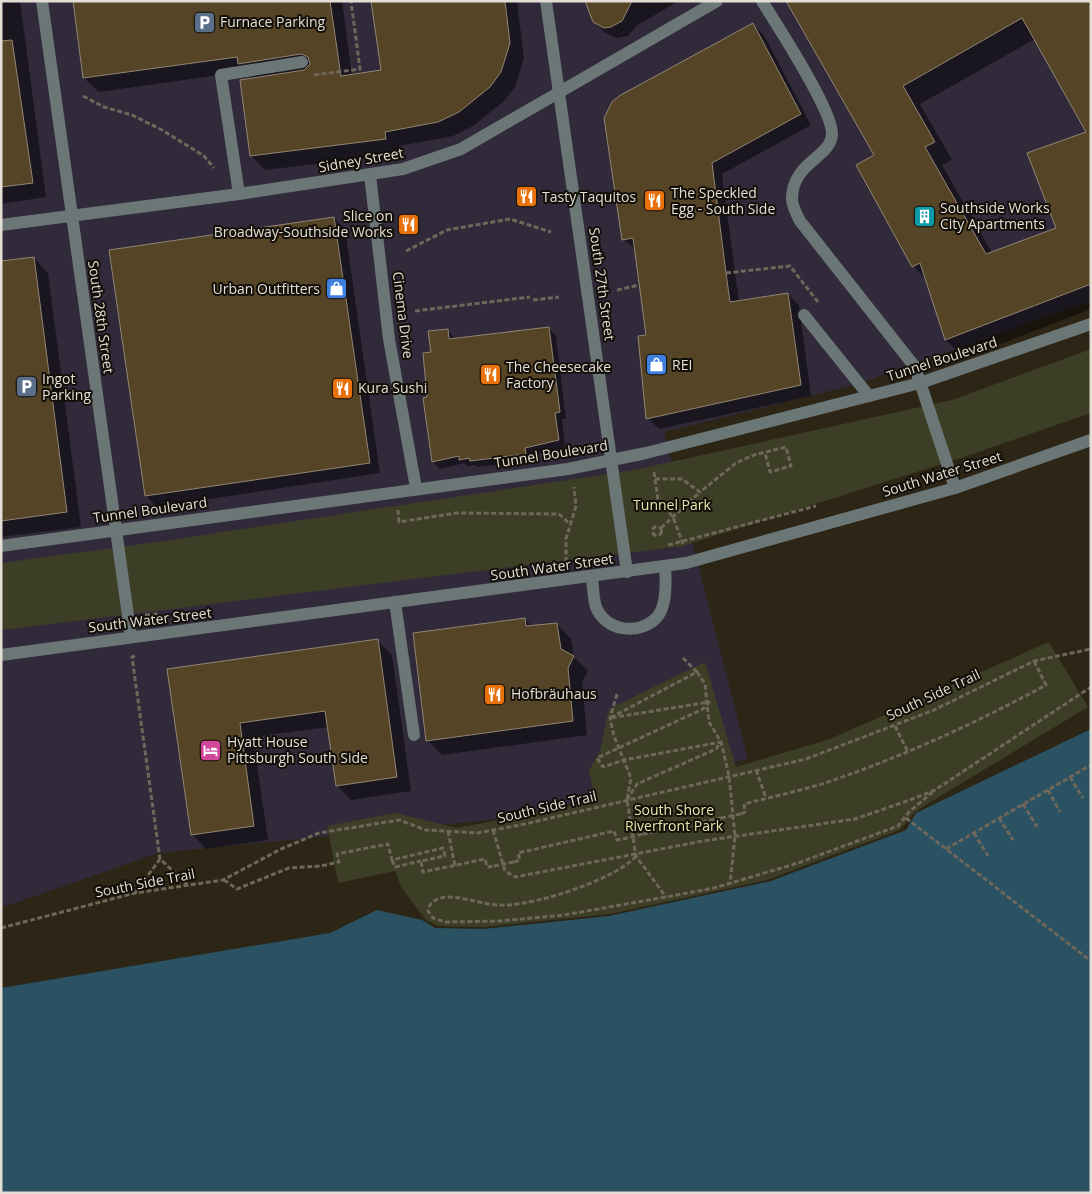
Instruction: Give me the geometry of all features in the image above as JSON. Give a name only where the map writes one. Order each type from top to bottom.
[{"type":"street","name":"South 28th Street","points":[[42,1],[131,637]]},
{"type":"street","name":"South 27th Street","points":[[546,1],[627,572]]},
{"type":"street","name":"Sidney Street","points":[[1,225],[239,194],[403,169],[461,149],[717,1]]},
{"type":"street","points":[[762,1],[823,104],[832,133],[825,151],[809,162],[796,179],[792,201],[800,221],[915,367],[955,488]]},
{"type":"street","points":[[239,194],[221,75],[302,62]]},
{"type":"street","name":"Cinema Drive","points":[[370,175],[389,339],[416,488]]},
{"type":"street","points":[[804,315],[870,396]]},
{"type":"street","name":"Tunnel Boulevard","points":[[1,546],[416,488],[568,469],[612,460],[920,383],[1091,324]]},
{"type":"street","name":"South Water Street","points":[[1,655],[686,563],[955,488],[1091,440]]},
{"type":"street","points":[[592,576],[596,607],[606,621],[621,628],[633,629],[646,625],[658,615],[663,605],[666,579],[665,566]]},
{"type":"street","points":[[395,602],[414,735]]},
{"type":"path","points":[[306,76],[360,69],[351,1]]},
{"type":"path","points":[[83,96],[104,108],[132,115],[162,130],[204,156],[214,168]]},
{"type":"path","points":[[406,251],[447,230],[510,219],[551,232]]},
{"type":"path","points":[[617,290],[639,285]]},
{"type":"path","points":[[415,312],[530,297]]},
{"type":"path","points":[[534,300],[560,297]]},
{"type":"path","points":[[660,528],[736,463],[765,453],[786,447],[791,466],[770,472],[765,453]]},
{"type":"path","points":[[654,472],[658,500],[673,517],[684,550]]},
{"type":"path","points":[[656,479],[682,479],[700,492]]},
{"type":"path","points":[[566,563],[566,539],[576,506],[574,487]]},
{"type":"path","points":[[663,546],[822,504]]},
{"type":"path","points":[[398,510],[399,522],[456,513],[560,514],[571,525]]},
{"type":"path","points":[[560,564],[576,561]]},
{"type":"path","name":"South Side Trail","points":[[1,928],[135,893],[223,880],[281,849],[320,833],[399,820],[426,830],[478,833],[806,759],[934,710],[1034,661],[1091,649]]},
{"type":"path","points":[[132,657],[160,859],[187,885]]},
{"type":"path","points":[[682,657],[697,672],[705,684],[709,722],[721,742],[729,776],[735,836],[730,884]]},
{"type":"path","points":[[421,861],[423,872],[485,860],[487,867],[494,866],[520,860],[518,853],[614,831],[617,840],[741,814],[745,812],[744,804],[824,783],[908,752],[972,724],[1046,685],[1034,661]]},
{"type":"path","points":[[610,718],[697,672]]},
{"type":"path","points":[[636,856],[628,865],[615,873],[570,890],[528,902],[492,905],[447,897],[435,900],[429,906],[428,911],[433,918],[445,922],[500,922],[564,916],[730,884],[798,863],[898,826],[909,812],[935,790],[1091,687]]},
{"type":"path","points":[[617,694],[610,718],[631,778],[627,800],[636,856],[666,897]]},
{"type":"path","points":[[610,718],[708,702]]},
{"type":"path","points":[[708,702],[703,709],[597,758],[603,767],[624,760],[721,742]]},
{"type":"path","points":[[895,726],[908,752]]},
{"type":"path","points":[[627,800],[637,784],[716,749],[721,742]]},
{"type":"path","points":[[946,849],[1091,765]]},
{"type":"path","points":[[756,770],[766,798]]},
{"type":"path","points":[[1070,777],[1083,798]]},
{"type":"path","points":[[493,830],[505,872],[515,877],[636,856],[735,836],[854,819],[935,790]]},
{"type":"path","points":[[1048,790],[1060,812]]},
{"type":"path","points":[[1023,804],[1036,827]]},
{"type":"path","points":[[906,818],[1091,960]]},
{"type":"path","points":[[999,818],[1013,840]]},
{"type":"path","points":[[448,831],[456,866]]},
{"type":"path","points":[[974,833],[988,856]]},
{"type":"path","points":[[223,880],[238,889],[289,868],[321,866],[339,862],[337,854],[388,844],[392,860],[394,867],[445,856],[443,848],[392,860]]},
{"type":"path","points":[[135,893],[160,859]]},
{"type":"shaded area","points":[[1,1],[1091,1],[1091,301],[857,384],[664,432],[748,759],[518,817],[158,853],[1,908]]},
{"type":"green space","name":"Tunnel Park","points":[[1091,349],[1091,413],[970,455],[683,546],[1,630],[1,563],[150,543],[634,470],[952,400]]},
{"type":"green space","name":"South Shore Riverfront Park","points":[[1049,642],[1088,707],[924,806],[913,814],[900,830],[767,880],[610,914],[484,927],[437,926],[425,919],[401,887],[395,871],[338,883],[327,826],[395,813],[457,828],[595,801],[589,770],[600,751],[609,709],[705,662],[736,767],[830,739]]},
{"type":"water","points":[[1091,729],[1091,1193],[1,1193],[1,988],[330,933],[377,910],[422,920],[435,928],[483,929],[609,916],[771,881],[906,830],[916,813]]},
{"type":"building","points":[[73,1],[330,1],[341,76],[381,70],[371,1],[505,1],[510,43],[501,72],[490,87],[459,112],[438,122],[385,132],[386,139],[250,156],[240,80],[304,70],[310,64],[308,57],[301,54],[238,64],[237,57],[83,78]]},
{"type":"building","points":[[585,1],[632,1],[622,21],[611,27],[604,28],[593,22]]},
{"type":"building","points":[[786,1],[1091,1],[1091,284],[945,340],[920,263],[912,267],[856,165],[874,155]],"holes":[[[1022,18],[1086,132],[1027,153],[1056,228],[986,254],[925,147],[935,142],[903,86]]]},
{"type":"building","points":[[753,23],[801,114],[712,163],[726,273],[730,302],[788,293],[801,385],[646,419],[638,336],[646,335],[633,238],[622,240],[604,118],[612,102],[619,96]]},
{"type":"building","points":[[12,40],[33,183],[1,187],[1,41]]},
{"type":"building","points":[[334,217],[370,463],[145,496],[109,250]]},
{"type":"building","name":"Ingot Parking","points":[[34,257],[67,512],[1,521],[1,261]]},
{"type":"building","name":"The Cheesecake Factory","points":[[549,327],[560,412],[555,413],[559,440],[525,448],[526,454],[470,461],[469,458],[459,460],[459,456],[432,462],[423,398],[427,397],[423,353],[431,352],[428,331],[448,329],[449,339]]},
{"type":"building","name":"Hofbräuhaus","points":[[525,618],[526,626],[557,623],[561,649],[574,656],[568,668],[573,721],[426,741],[413,633]]},
{"type":"building","name":"Hyatt House Pittsburgh South Side","points":[[378,639],[397,777],[336,786],[325,711],[240,723],[254,826],[191,835],[167,669]]},
{"type":"place","name":"Furnace Parking","points":[[204,22]]},
{"type":"place","name":"Tasty Taquitos","points":[[526,197]]},
{"type":"place","name":"The Speckled Egg - South Side","points":[[655,201]]},
{"type":"place","name":"Southside Works City Apartments","points":[[924,216]]},
{"type":"place","name":"Slice on Broadway-Southside Works","points":[[409,224]]},
{"type":"place","name":"Urban Outfitters","points":[[336,289]]},
{"type":"place","name":"REI","points":[[656,365]]},
{"type":"place","name":"The Cheesecake Factory","points":[[490,375]]},
{"type":"place","name":"Ingot Parking","points":[[26,387]]},
{"type":"place","name":"Kura Sushi","points":[[342,388]]},
{"type":"place","name":"Hofbräuhaus","points":[[495,694]]},
{"type":"place","name":"Hyatt House Pittsburgh South Side","points":[[211,750]]}]
